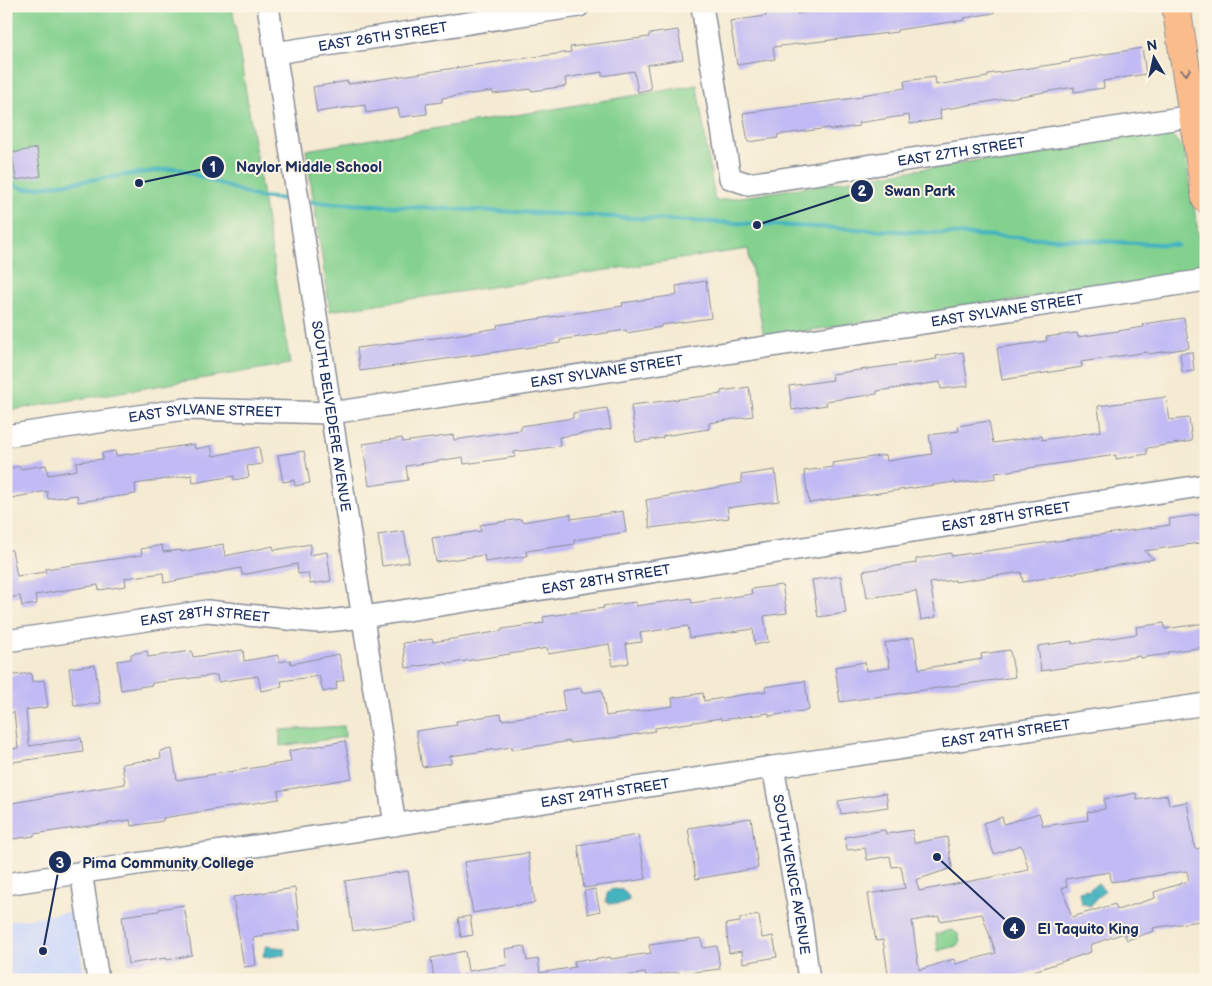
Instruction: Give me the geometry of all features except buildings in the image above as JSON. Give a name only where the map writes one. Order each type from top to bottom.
[{"type":"main road","points":[[1176,6],[1206,199]]},
{"type":"street","name":"SOUTH BELVEDERE AVENUE","points":[[268,6],[396,825]]},
{"type":"street","name":"EAST 26TH STREET","points":[[275,53],[579,6]]},
{"type":"street","name":"EAST 27TH STREET","points":[[702,6],[730,178],[748,184],[1193,116]]},
{"type":"street","name":"EAST SYLVANE STREET","points":[[6,436],[185,409],[331,413],[1206,280]]},
{"type":"street","name":"EAST 28TH STREET","points":[[6,641],[207,611],[318,622],[363,617],[1206,485]]},
{"type":"street","name":"EAST 29TH STREET","points":[[6,884],[1206,704]]},
{"type":"street","name":"SOUTH VENICE AVENUE","points":[[773,768],[801,921],[809,980]]},
{"type":"street","points":[[81,872],[98,980]]},
{"type":"shaded area","points":[[74,911],[85,980],[6,980],[6,922]]},
{"type":"green space","points":[[6,6],[232,6],[290,364],[6,411]]},
{"type":"green space","points":[[697,85],[715,201],[1155,133],[1171,134],[1184,149],[1202,255],[1197,270],[1185,276],[764,337],[748,249],[330,311],[306,150]]},
{"type":"green space","points":[[344,726],[345,737],[280,746],[280,730]]},
{"type":"green space","points":[[952,930],[958,934],[960,941],[956,946],[938,951],[936,934]]},
{"type":"water","points":[[1098,883],[1105,890],[1090,906],[1081,903],[1079,891],[1086,889],[1086,892]]},
{"type":"water","points":[[611,889],[623,890],[629,897],[629,900],[618,904],[606,902],[607,894]]},
{"type":"water","points":[[266,946],[284,948],[285,955],[263,956]]},
{"type":"waterway","points":[[6,182],[25,189],[176,168],[257,197],[286,199]]},
{"type":"waterway","points":[[311,202],[1177,245]]},
{"type":"place","name":"Naylor Middle School","points":[[139,183]]},
{"type":"place","name":"Swan Park","points":[[757,225]]},
{"type":"place","name":"El Taquito King","points":[[937,857]]},
{"type":"place","name":"Pima Community College","points":[[43,951]]}]
